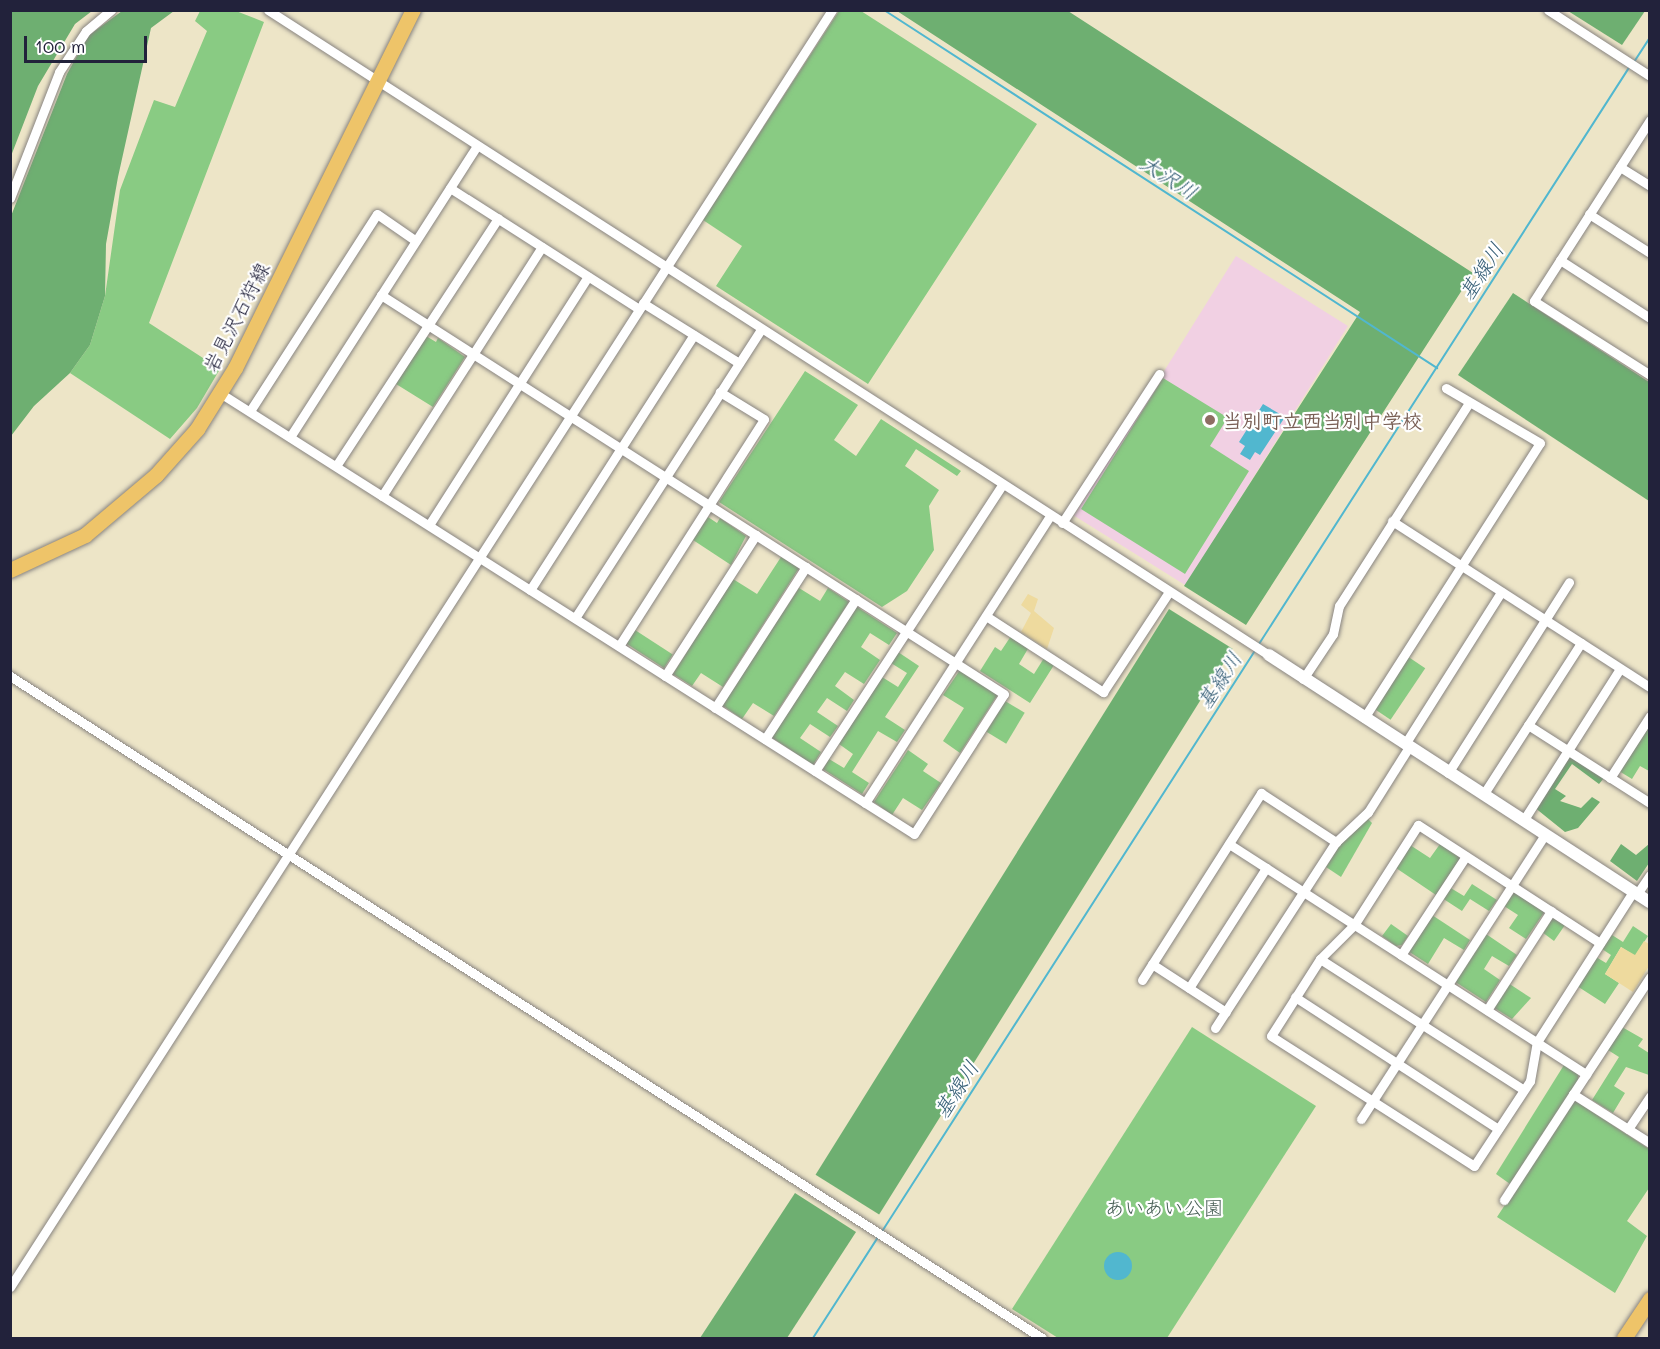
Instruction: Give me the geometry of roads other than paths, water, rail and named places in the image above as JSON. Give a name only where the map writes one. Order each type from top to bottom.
[{"type":"main road","name":"岩見沢石狩線","points":[[10,570],[85,535],[126,501],[197,429],[220,393],[413,10]]},
{"type":"main road","points":[[1624,1338],[1650,1299]]},
{"type":"street","points":[[10,198],[59,72],[86,31],[111,10]]},
{"type":"street","points":[[268,10],[1650,902]]},
{"type":"street","points":[[10,1287],[831,10]]},
{"type":"street","points":[[1548,10],[1650,76]]},
{"type":"street","points":[[1649,123],[1534,301],[1650,375]]},
{"type":"street","points":[[290,437],[477,146]]},
{"type":"street","points":[[1620,167],[1650,186]]},
{"type":"street","points":[[450,188],[588,276],[739,363]]},
{"type":"street","points":[[249,411],[377,214],[416,241]]},
{"type":"street","points":[[1589,214],[1650,253]]},
{"type":"street","points":[[336,466],[498,218]]},
{"type":"street","points":[[382,496],[542,247]]},
{"type":"street","points":[[1560,260],[1650,318]]},
{"type":"street","points":[[429,525],[588,276]]},
{"type":"street","points":[[220,393],[914,834],[1004,694],[381,295]]},
{"type":"street","points":[[575,618],[760,329]]},
{"type":"street","points":[[530,590],[694,335]]},
{"type":"street","points":[[1062,523],[1159,374]]},
{"type":"street","points":[[1364,718],[1540,443],[1467,404],[1446,388]]},
{"type":"street","points":[[619,646],[764,419],[720,392]]},
{"type":"street","points":[[1303,679],[1333,634],[1339,606],[1467,404]]},
{"type":"street","points":[[815,771],[905,630],[1002,485]]},
{"type":"street","points":[[865,803],[1050,516]]},
{"type":"street","points":[[1392,521],[1650,687]]},
{"type":"street","points":[[665,676],[756,535]]},
{"type":"street","points":[[715,708],[806,567]]},
{"type":"street","points":[[1449,773],[1569,582]]},
{"type":"street","points":[[986,616],[1103,693],[1168,592]]},
{"type":"street","points":[[1215,1028],[1336,842],[1368,812],[1501,592]]},
{"type":"street","points":[[765,739],[856,599]]},
{"type":"street","points":[[1483,795],[1581,643]]},
{"type":"street","points":[[1523,821],[1620,669]]},
{"type":"street","points":[[10,676],[1042,1338]]},
{"type":"street","points":[[1610,778],[1650,716]]},
{"type":"street","points":[[1528,725],[1650,803]]},
{"type":"street","points":[[1142,980],[1261,793],[1336,842]]},
{"type":"street","points":[[1600,943],[1418,825],[1354,925],[1320,959],[1271,1036],[1474,1166],[1530,1081],[1537,1042],[1600,943],[1650,875]]},
{"type":"street","points":[[1361,1119],[1545,835]]},
{"type":"street","points":[[1229,844],[1586,1074]]},
{"type":"street","points":[[1401,955],[1466,856]]},
{"type":"street","points":[[1189,988],[1266,868]]},
{"type":"street","points":[[1487,1010],[1551,911]]},
{"type":"street","points":[[1320,959],[1524,1090]]},
{"type":"street","points":[[1152,964],[1226,1012]]},
{"type":"street","points":[[1504,1200],[1650,977]]},
{"type":"street","points":[[1295,997],[1498,1129]]},
{"type":"street","points":[[1573,1094],[1650,1143]]},
{"type":"street","points":[[1628,1129],[1650,1096]]},
{"type":"water","points":[[1263,404],[1285,417],[1260,455],[1255,452],[1250,460],[1240,454],[1245,446],[1239,442]]},
{"type":"water","points":[[1118,1252],[1128,1256],[1132,1266],[1128,1276],[1118,1280],[1108,1276],[1104,1266],[1108,1256]]},
{"type":"waterway","name":"大沢川","points":[[884,10],[1437,368]]},
{"type":"waterway","name":"基線川","points":[[1634,62],[1650,37]]},
{"type":"waterway","name":"基線川","points":[[1259,644],[1630,66]]},
{"type":"waterway","name":"基線川","points":[[881,1233],[1256,649]]},
{"type":"waterway","name":"基線川","points":[[813,1338],[878,1237]]},
{"type":"place","name":"当別町立西当別中学校","points":[[1210,420]]},
{"type":"park label","name":"あいあい公園","points":[[1164,1207]]}]
